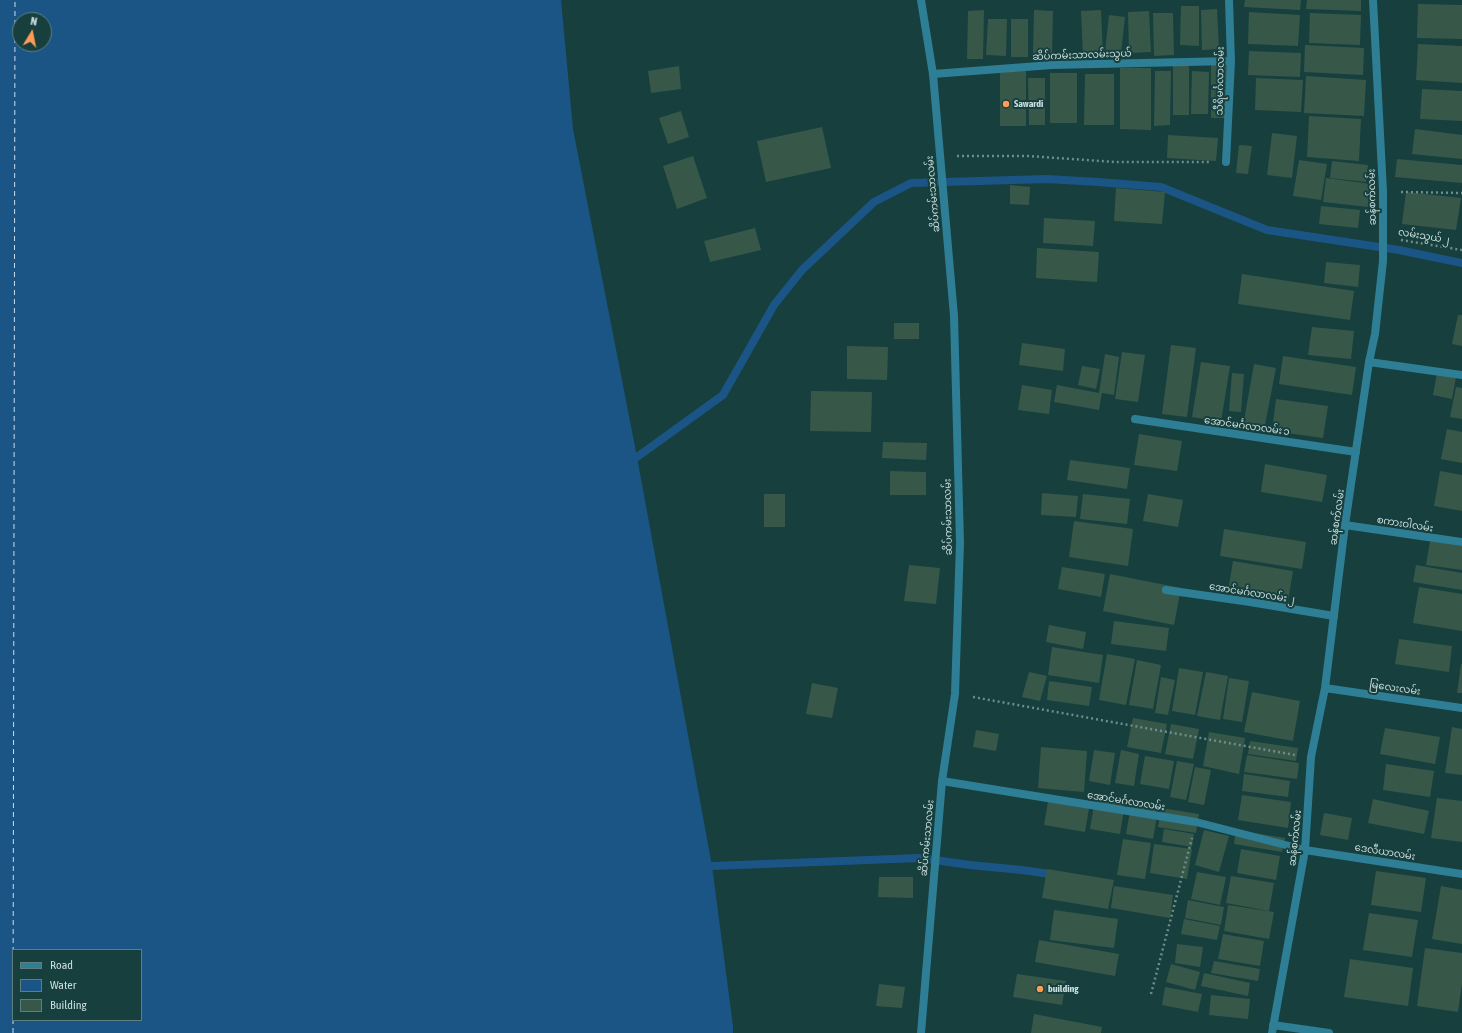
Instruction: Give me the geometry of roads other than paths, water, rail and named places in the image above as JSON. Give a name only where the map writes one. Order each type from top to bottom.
[{"type":"street","name":"ဆိပ်ကမ်းသာလမ်း","points":[[921,0],[934,74],[954,316],[960,543],[954,694],[942,781],[921,1033]]},
{"type":"street","name":"သီရိမင်္ဂလာလမ်း","points":[[1226,162],[1231,61],[1229,0]]},
{"type":"street","name":"ဆန်စက်လမ်း","points":[[1273,1029],[1305,850],[1311,758],[1325,688],[1345,525],[1369,362],[1375,334],[1383,261],[1383,192],[1373,0]]},
{"type":"street","name":"ဆိပ်ကမ်းသာလမ်းသွယ်","points":[[934,74],[1052,65],[1231,61]]},
{"type":"street","points":[[1369,362],[1462,375]]},
{"type":"street","name":"အောင်မင်္ဂလာလမ်း ၁","points":[[1135,419],[1356,452]]},
{"type":"street","name":"စကားဝါလမ်း","points":[[1345,525],[1462,542]]},
{"type":"street","name":"အောင်မင်္ဂလာလမ်း ၂","points":[[1166,590],[1334,616]]},
{"type":"street","name":"မြလေးလမ်း","points":[[1325,688],[1462,708]]},
{"type":"street","name":"အောင်မင်္ဂလာလမ်း","points":[[942,781],[1196,822],[1305,850]]},
{"type":"street","name":"ဒေလီယာလမ်း","points":[[1305,850],[1462,874]]},
{"type":"street","points":[[1273,1029],[1329,1033]]},
{"type":"water","points":[[0,0],[561,0],[573,129],[637,457],[712,866],[733,1033],[0,1033]]},
{"type":"waterway","points":[[637,457],[723,395],[774,305],[802,270],[874,202],[911,183],[1047,179],[1161,187],[1267,230],[1399,250],[1462,263]]},
{"type":"waterway","points":[[712,866],[920,858],[1050,874]]},
{"type":"place","name":"Sawardi","points":[[1006,104]]},
{"type":"place","name":"building","points":[[1040,989]]}]
